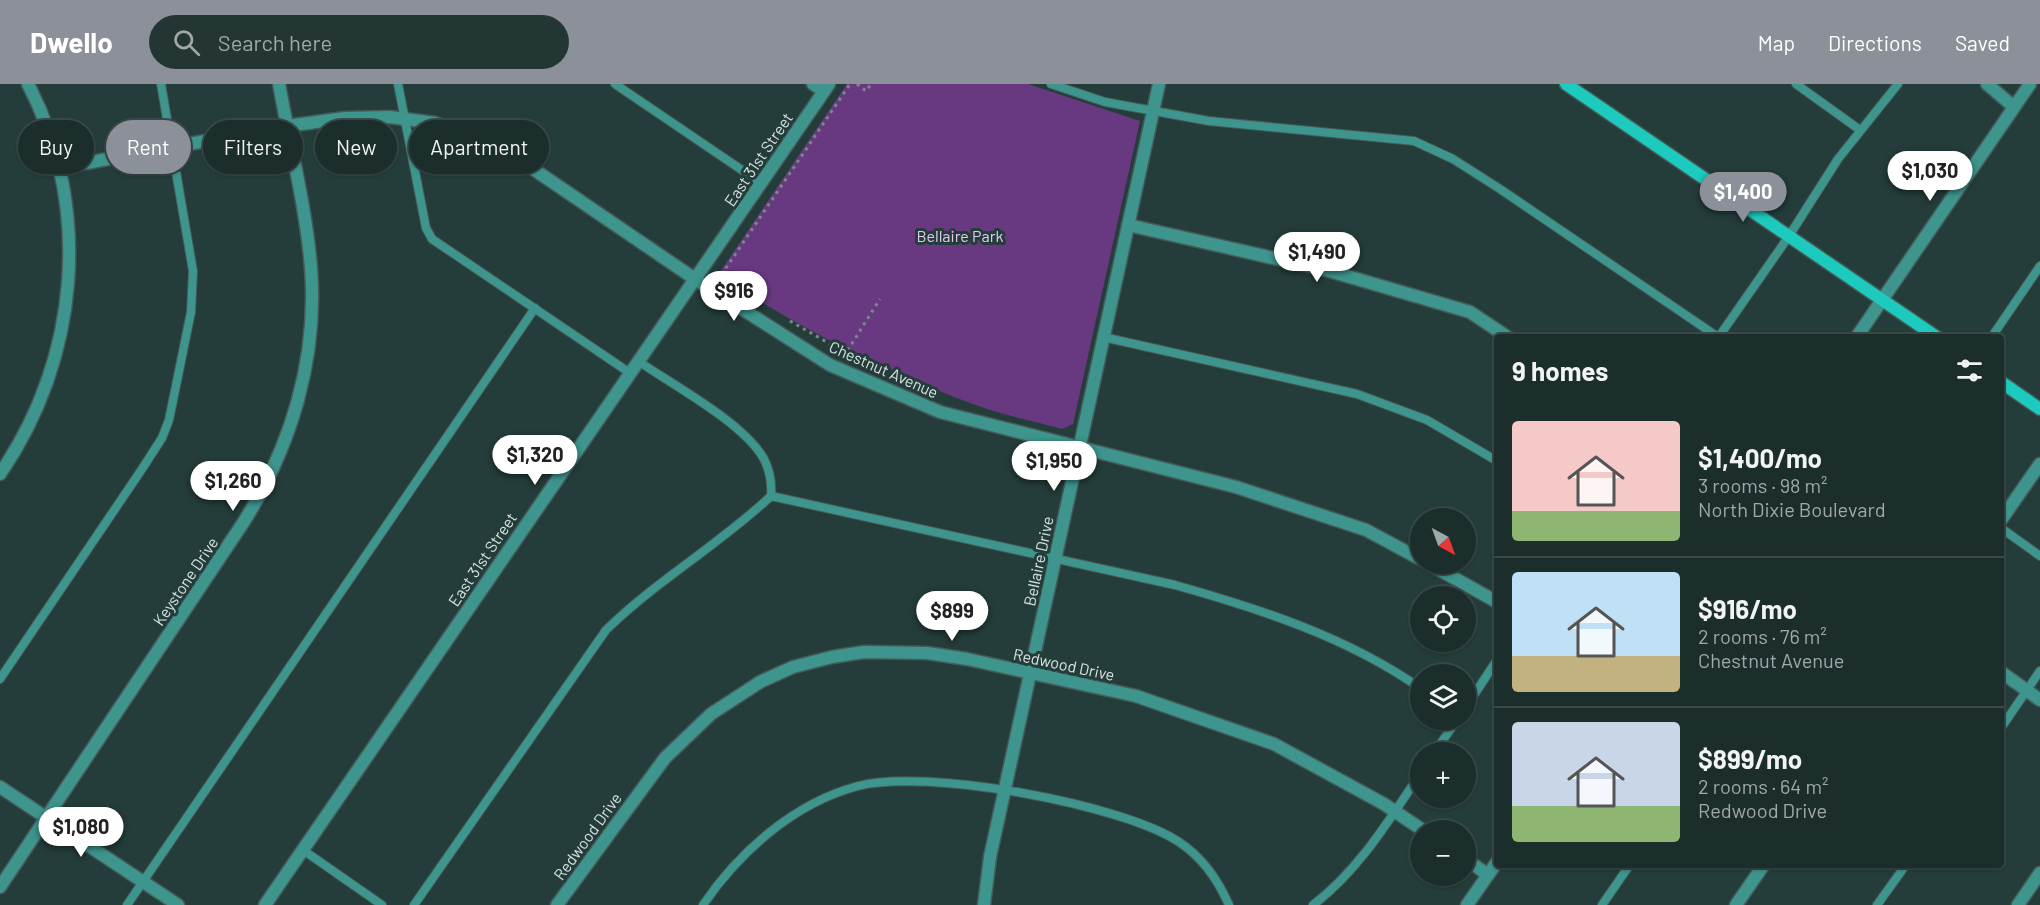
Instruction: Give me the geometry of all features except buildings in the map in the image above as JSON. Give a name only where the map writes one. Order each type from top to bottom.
[{"type":"main road","points":[[1566,84],[1932,334]]},
{"type":"main road","points":[[2004,383],[2040,409]]},
{"type":"street","points":[[28,84],[44,120]]},
{"type":"street","name":"Keystone Drive","points":[[279,84],[286,120]]},
{"type":"street","points":[[813,84],[826,88]]},
{"type":"street","name":"Bellaire Drive","points":[[984,905],[990,856],[1159,84]]},
{"type":"street","points":[[1987,84],[2014,107]]},
{"type":"street","points":[[1859,334],[2030,84]]},
{"type":"street","name":"East 31st Street","points":[[265,905],[826,88]]},
{"type":"street","name":"Chestnut Avenue","points":[[303,124],[345,118],[403,119],[435,123],[477,137],[517,158],[695,279],[830,365],[939,412],[1236,487],[1366,530],[1410,554]]},
{"type":"street","points":[[0,474],[35,414],[55,359],[64,322],[70,249],[60,174]]},
{"type":"street","name":"Keystone Drive","points":[[0,887],[249,514],[276,464],[292,422],[309,345],[312,287],[309,246],[296,174]]},
{"type":"street","points":[[1128,225],[1326,270],[1470,312],[1503,334]]},
{"type":"street","points":[[2004,516],[2040,464]]},
{"type":"street","points":[[1447,574],[1494,600]]},
{"type":"street","name":"Redwood Drive","points":[[557,905],[665,758],[711,714],[760,682],[793,667],[832,657],[892,651],[957,658],[1136,696],[1274,744],[1410,821]]},
{"type":"street","points":[[2004,674],[2040,700]]},
{"type":"street","points":[[0,787],[178,905]]},
{"type":"street","points":[[1476,866],[1488,875]]},
{"type":"street","points":[[1467,905],[1494,866]]},
{"type":"street","points":[[1736,905],[1762,868]]},
{"type":"street","points":[[2018,905],[2040,873]]},
{"type":"lane","points":[[161,84],[166,120]]},
{"type":"lane","points":[[398,84],[426,228],[432,239],[630,373]]},
{"type":"lane","points":[[615,84],[761,183]]},
{"type":"lane","points":[[1051,84],[1105,102],[1209,121],[1414,141],[1453,159],[1500,189],[1714,334]]},
{"type":"lane","points":[[1796,84],[1860,130]]},
{"type":"lane","points":[[1720,334],[1789,236],[1838,159],[1898,84]]},
{"type":"lane","points":[[0,680],[142,469],[162,438],[169,420],[191,312],[193,271],[175,174]]},
{"type":"lane","points":[[1994,334],[2040,266]]},
{"type":"lane","points":[[127,905],[535,308]]},
{"type":"lane","points":[[1104,337],[1366,397],[1427,420],[1494,459]]},
{"type":"lane","points":[[414,905],[606,630],[638,599],[745,520],[771,496],[770,474],[764,459],[732,424],[638,362]]},
{"type":"lane","points":[[771,496],[1175,585],[1250,607],[1356,650],[1381,662],[1410,681]]},
{"type":"lane","points":[[2004,530],[2040,556]]},
{"type":"lane","points":[[1476,692],[1494,665]]},
{"type":"lane","points":[[2004,724],[2040,671]]},
{"type":"lane","points":[[703,905],[739,859],[777,827],[831,795],[876,782],[903,780],[938,781],[1005,790],[1096,810],[1149,825],[1198,856],[1223,892],[1229,905]]},
{"type":"lane","points":[[1313,905],[1341,882],[1410,789]]},
{"type":"lane","points":[[303,850],[382,905]]},
{"type":"lane","points":[[1602,905],[1628,868]]},
{"type":"lane","points":[[1877,905],[1904,868]]},
{"type":"path","points":[[730,286],[726,268],[850,84]]},
{"type":"path","points":[[857,84],[866,91],[871,84]]},
{"type":"path","points":[[788,320],[846,353],[880,299]]},
{"type":"green space","name":"Bellaire Park","points":[[847,84],[1028,84],[1140,121],[1073,424],[1062,429],[1006,415],[951,396],[815,333],[718,275]]}]
